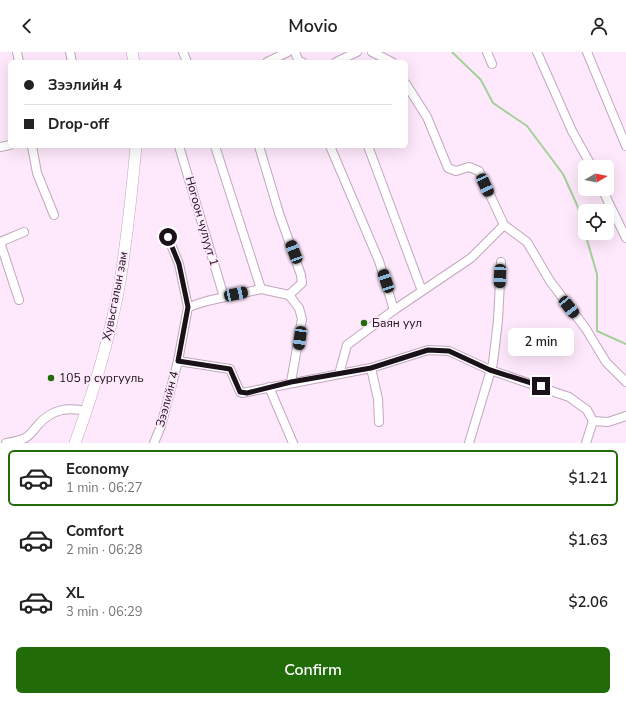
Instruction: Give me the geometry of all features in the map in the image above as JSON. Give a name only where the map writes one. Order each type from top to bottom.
[{"type":"main road","name":"Хувьсгалын зам","points":[[75,443],[87,411],[106,342],[119,283],[129,216],[136,148]]},
{"type":"street","points":[[271,60],[289,52],[298,60]]},
{"type":"street","points":[[340,60],[357,52]]},
{"type":"street","points":[[372,52],[388,60]]},
{"type":"street","points":[[487,52],[492,64]]},
{"type":"street","points":[[537,52],[572,131],[588,160]]},
{"type":"street","points":[[587,52],[626,146]]},
{"type":"street","points":[[408,87],[427,117],[448,168],[456,171],[469,167],[479,171],[504,225],[527,242],[550,281],[586,329],[606,362],[626,382]]},
{"type":"street","points":[[32,148],[37,173],[54,215]]},
{"type":"street","name":"Ногоон чулуут 1","points":[[181,148],[224,297]]},
{"type":"street","points":[[216,148],[261,289]]},
{"type":"street","points":[[260,148],[279,213],[301,275],[302,283],[289,295]]},
{"type":"street","points":[[331,148],[379,261],[394,310]]},
{"type":"street","points":[[369,148],[422,291]]},
{"type":"street","points":[[605,196],[626,238]]},
{"type":"street","points":[[339,374],[347,345],[394,310],[471,258],[504,225]]},
{"type":"street","points":[[19,300],[0,242],[24,232]]},
{"type":"street","name":"Зээлийн 4","points":[[154,443],[161,426],[178,361],[188,307],[179,264],[168,237]]},
{"type":"street","points":[[469,443],[490,370],[498,320],[501,262]]},
{"type":"street","points":[[188,307],[261,289],[289,295],[299,308],[302,319],[298,350],[291,382]]},
{"type":"street","points":[[178,361],[230,369],[242,393],[291,382],[371,368],[428,350],[449,351],[490,370],[569,397],[587,410],[593,421],[586,443]]},
{"type":"street","points":[[371,368],[378,399],[379,422]]},
{"type":"street","points":[[269,387],[293,443]]},
{"type":"street","points":[[6,443],[25,438],[44,419],[63,408],[73,408],[87,411]]},
{"type":"street","points":[[593,421],[608,422],[626,416]]},
{"type":"waterway","points":[[452,52],[481,80],[493,103],[527,126],[563,174],[578,208]]},
{"type":"waterway","points":[[587,240],[597,274],[597,331],[626,344]]},
{"type":"place","name":"Баян уул","points":[[364,323]]},
{"type":"place","name":"105 р сургууль","points":[[51,378]]},
{"type":"route","points":[[168,237],[179,264],[188,307],[178,361],[230,369],[240,392],[242,393],[291,382],[371,368],[397,358],[428,350],[449,351],[490,370],[541,386]]}]
